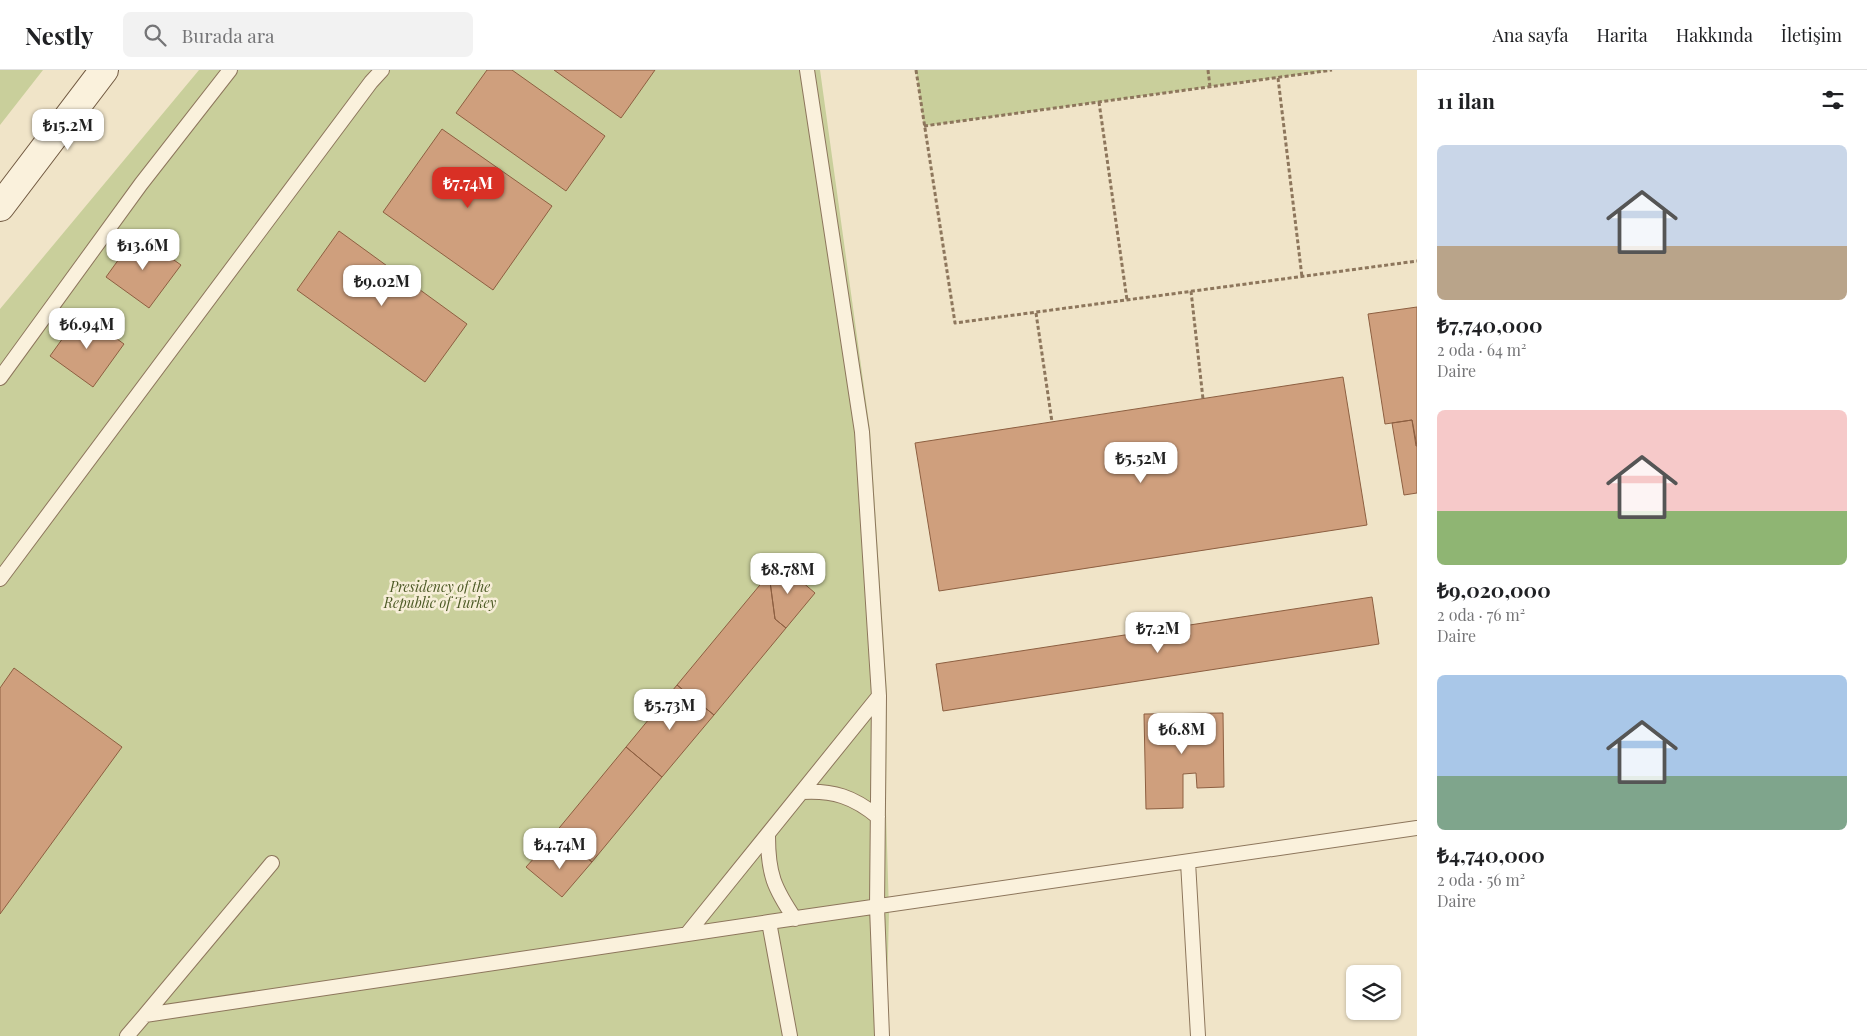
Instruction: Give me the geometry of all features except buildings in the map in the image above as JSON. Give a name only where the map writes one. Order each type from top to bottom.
[{"type":"main road","points":[[0,207],[104,70]]},
{"type":"lane","points":[[0,378],[141,184],[230,70]]},
{"type":"lane","points":[[0,579],[371,82],[382,70]]},
{"type":"lane","points":[[807,70],[862,432],[879,696],[877,907],[882,1036]]},
{"type":"lane","points":[[687,934],[768,836],[879,696]]},
{"type":"lane","points":[[802,792],[823,790],[843,794],[862,803],[878,817]]},
{"type":"lane","points":[[145,1014],[1417,828]]},
{"type":"lane","points":[[768,836],[768,865],[778,894],[795,919]]},
{"type":"lane","points":[[1188,862],[1198,1036]]},
{"type":"lane","points":[[127,1036],[272,864]]},
{"type":"lane","points":[[769,922],[790,1036]]},
{"type":"path","points":[[916,70],[955,323],[1417,261]]},
{"type":"path","points":[[1208,70],[1210,87]]},
{"type":"path","points":[[924,126],[1332,70]]},
{"type":"path","points":[[1278,78],[1302,277]]},
{"type":"path","points":[[1099,102],[1127,300]]},
{"type":"path","points":[[1191,291],[1203,399]]},
{"type":"path","points":[[1036,313],[1052,422]]},
{"type":"green space","points":[[0,70],[43,70],[0,125]]},
{"type":"green space","name":"Presidency of the Republic of Turkey","points":[[199,70],[820,70],[870,430],[887,693],[886,812],[889,912],[886,1036],[0,1036],[0,309]]},
{"type":"green space","points":[[916,70],[1331,70],[924,126]]}]
